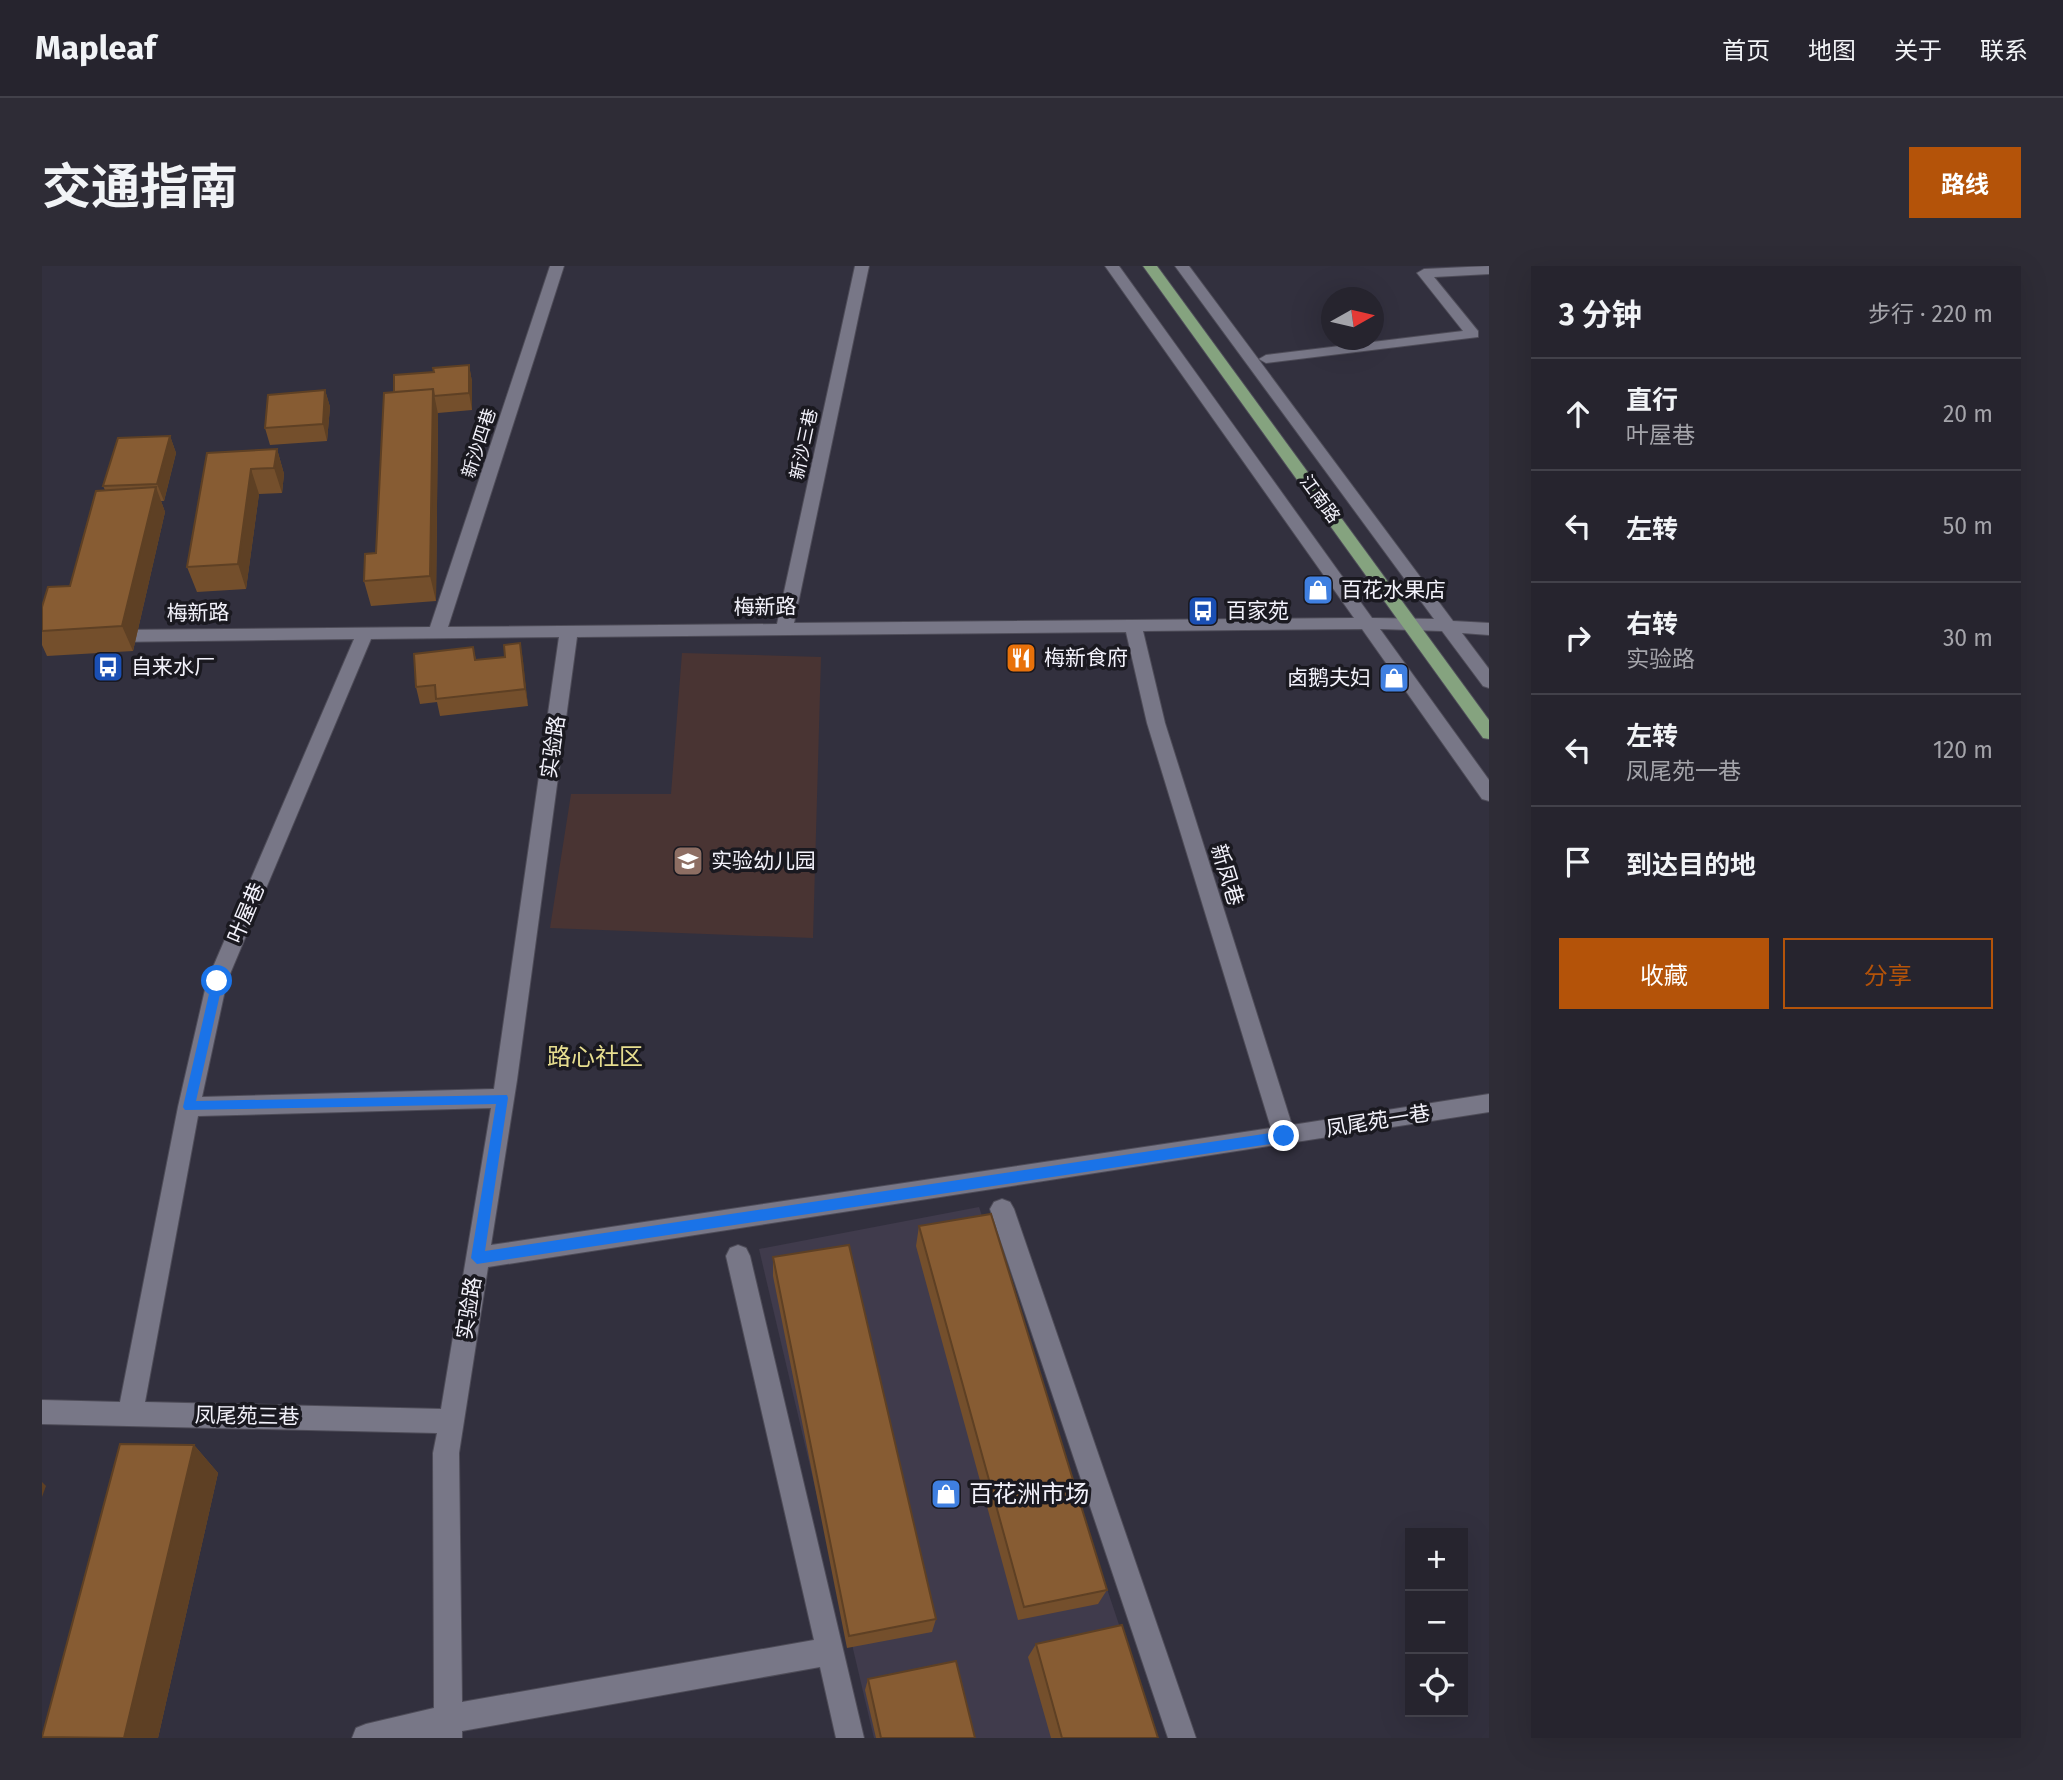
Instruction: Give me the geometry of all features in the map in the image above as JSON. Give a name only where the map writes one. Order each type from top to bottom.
[{"type":"main road","name":"江南路","points":[[1150,266],[1489,733]]},
{"type":"street","name":"新沙四巷","points":[[438,633],[557,266]]},
{"type":"street","name":"新沙三巷","points":[[784,629],[862,266]]},
{"type":"street","points":[[1112,266],[1489,794]]},
{"type":"street","points":[[1182,266],[1489,682]]},
{"type":"street","points":[[1266,359],[1473,334],[1424,273],[1489,270]]},
{"type":"street","name":"梅新路","points":[[96,636],[1409,623],[1489,629]]},
{"type":"street","name":"新凤巷","points":[[1133,626],[1156,723],[1284,1136]]},
{"type":"street","name":"实验路","points":[[448,1729],[446,1453],[502,1098],[569,631]]},
{"type":"street","name":"叶屋巷","points":[[130,1413],[189,1107],[217,981],[365,634]]},
{"type":"street","points":[[189,1107],[502,1098]]},
{"type":"street","name":"凤尾苑一巷","points":[[477,1258],[1489,1103]]},
{"type":"street","points":[[1002,1209],[1182,1738]]},
{"type":"street","points":[[738,1256],[850,1738]]},
{"type":"street","name":"凤尾苑三巷","points":[[42,1412],[451,1421]]},
{"type":"street","points":[[366,1738],[448,1729],[830,1651]]},
{"type":"shaded area","name":"实验幼儿园","points":[[682,653],[821,657],[813,938],[550,928],[571,794],[671,794]]},
{"type":"shaded area","name":"百花洲市场","points":[[979,1207],[1157,1738],[874,1738],[759,1249]]},
{"type":"building","points":[[469,365],[469,393],[434,396],[433,389],[394,392],[394,375],[434,372],[433,368]]},
{"type":"building","points":[[433,389],[430,576],[364,581],[365,554],[376,553],[384,393]]},
{"type":"building","points":[[325,390],[323,424],[265,428],[268,395]]},
{"type":"building","points":[[170,436],[157,484],[103,486],[118,438]]},
{"type":"building","points":[[277,449],[274,468],[251,469],[238,564],[187,567],[207,453]]},
{"type":"building","points":[[156,487],[122,626],[42,631],[42,607],[48,587],[70,586],[96,491]]},
{"type":"building","points":[[520,643],[525,689],[436,699],[435,685],[416,687],[414,654],[473,647],[475,660],[505,657],[504,645]]},
{"type":"building","points":[[991,1214],[1107,1590],[1024,1607],[919,1226]]},
{"type":"building","points":[[849,1245],[936,1619],[849,1636],[773,1257]]},
{"type":"building","points":[[120,1444],[194,1445],[124,1738],[42,1737]]},
{"type":"building","points":[[1122,1625],[1158,1738],[1062,1738],[1036,1644]]},
{"type":"building","points":[[956,1661],[975,1738],[881,1738],[868,1679]]},
{"type":"place","name":"百花水果店","points":[[1318,590]]},
{"type":"place","name":"百家苑","points":[[1203,611]]},
{"type":"place","name":"梅新食府","points":[[1021,658]]},
{"type":"place","name":"自来水厂","points":[[108,667]]},
{"type":"place","name":"卤鹅夫妇","points":[[1394,678]]},
{"type":"place","name":"实验幼儿园","points":[[688,861]]},
{"type":"place","name":"百花洲市场","points":[[946,1494]]},
{"type":"district","name":"路心社区","points":[[595,1057]]},
{"type":"route","points":[[217,981],[189,1107],[502,1098],[477,1258],[1284,1136]]}]
